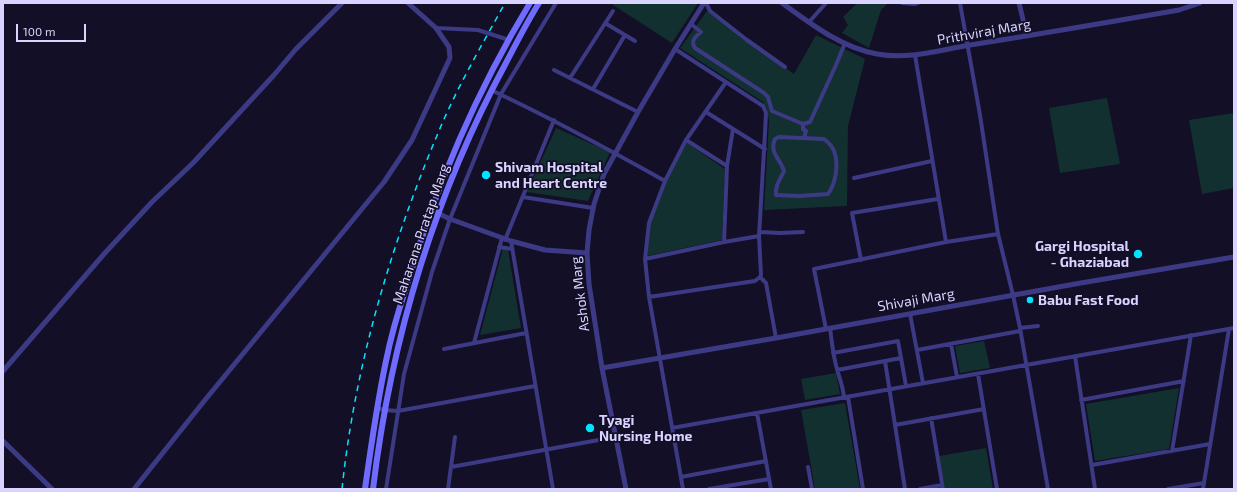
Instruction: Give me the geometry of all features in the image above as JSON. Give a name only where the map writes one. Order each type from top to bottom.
[{"type":"main road","name":"Maharana Pratap Marg","points":[[365,489],[377,408],[386,361],[414,260],[431,210],[468,120],[486,83],[530,3]]},
{"type":"main road","name":"Maharana Pratap Marg","points":[[373,489],[384,410],[394,363],[421,264],[438,212],[457,163],[491,90],[539,3]]},
{"type":"street","points":[[3,371],[104,254],[152,202],[193,163],[274,75],[296,48],[342,3]]},
{"type":"street","points":[[134,489],[195,412],[384,182],[412,140],[450,58],[449,47],[436,28],[408,3]]},
{"type":"street","points":[[386,489],[404,374],[432,272],[450,219],[501,94],[556,3]]},
{"type":"street","points":[[705,3],[710,11],[785,67]]},
{"type":"street","name":"Ashok Marg","points":[[626,489],[602,368],[589,284],[587,253],[589,230],[593,208],[604,174],[675,49],[705,3]]},
{"type":"street","name":"Prithviraj Marg","points":[[782,3],[827,34],[844,43],[865,51],[895,56],[915,55],[1179,10],[1200,3]]},
{"type":"street","points":[[809,22],[826,3]]},
{"type":"street","points":[[902,3],[918,3]]},
{"type":"street","points":[[960,3],[998,234],[1013,295],[1027,364],[1048,489]]},
{"type":"street","points":[[1019,3],[1028,36]]},
{"type":"street","points":[[570,78],[613,11]]},
{"type":"street","points":[[606,24],[635,41]]},
{"type":"street","points":[[690,24],[701,32],[693,41],[693,46],[695,48],[764,93],[768,97],[772,111],[803,124],[810,122],[836,65],[844,43]]},
{"type":"street","points":[[436,28],[478,30],[509,40]]},
{"type":"street","points":[[593,89],[625,35]]},
{"type":"street","points":[[649,298],[755,281],[760,277],[761,273],[759,234],[765,149],[766,113],[764,106],[675,49]]},
{"type":"street","points":[[915,55],[946,242]]},
{"type":"street","points":[[554,70],[638,112]]},
{"type":"street","points":[[683,489],[649,298],[645,259],[648,222],[686,140],[726,82]]},
{"type":"street","points":[[491,90],[554,120],[666,181]]},
{"type":"street","points":[[706,112],[765,149]]},
{"type":"street","points":[[474,343],[499,246],[506,240],[554,120]]},
{"type":"street","points":[[803,124],[803,129],[806,131],[804,138]]},
{"type":"street","points":[[724,242],[727,166],[733,129]]},
{"type":"street","points":[[779,136],[804,138],[824,139],[829,143],[834,151],[837,166],[832,188],[828,194],[799,196],[776,195],[775,188],[784,171],[774,154],[772,144],[779,136]]},
{"type":"street","points":[[686,140],[727,166]]},
{"type":"street","points":[[854,178],[932,161]]},
{"type":"street","points":[[523,197],[593,208]]},
{"type":"street","points":[[861,260],[852,213],[938,199]]},
{"type":"street","points":[[431,210],[450,219],[506,240],[545,250],[587,253]]},
{"type":"street","points":[[645,259],[759,234],[803,232]]},
{"type":"street","points":[[863,489],[846,397],[837,370],[814,268],[861,260],[946,242],[998,234]]},
{"type":"street","points":[[506,240],[512,249],[553,489]]},
{"type":"street","points":[[499,246],[512,249]]},
{"type":"street","name":"Shivaji Marg","points":[[602,368],[1234,256]]},
{"type":"street","points":[[760,277],[766,283],[776,338]]},
{"type":"street","points":[[910,314],[923,383]]},
{"type":"street","points":[[917,350],[1038,326]]},
{"type":"street","points":[[672,428],[1232,328],[1203,489]]},
{"type":"street","points":[[444,349],[526,332]]},
{"type":"street","points":[[1172,451],[1191,336]]},
{"type":"street","points":[[834,353],[898,341],[906,386]]},
{"type":"street","points":[[950,344],[957,377]]},
{"type":"street","points":[[1074,356],[1095,489]]},
{"type":"street","points":[[837,370],[901,358]]},
{"type":"street","points":[[885,361],[905,489]]},
{"type":"street","points":[[978,374],[997,489]]},
{"type":"street","points":[[1081,400],[1184,381]]},
{"type":"street","points":[[377,408],[398,411],[536,386]]},
{"type":"street","points":[[895,425],[984,409]]},
{"type":"street","points":[[757,413],[771,489]]},
{"type":"street","points":[[920,489],[942,487],[931,418]]},
{"type":"street","points":[[448,489],[455,437]]},
{"type":"street","points":[[451,467],[615,437]]},
{"type":"street","points":[[3,441],[52,489]]},
{"type":"street","points":[[1092,465],[1210,444]]},
{"type":"street","points":[[681,477],[766,461]]},
{"type":"street","points":[[808,467],[812,489]]},
{"type":"street","points":[[709,489],[769,479]]},
{"type":"street","points":[[1168,489],[1204,483]]},
{"type":"green space","points":[[614,3],[698,3],[672,43],[613,5]]},
{"type":"green space","points":[[857,3],[888,3],[881,10],[869,48],[842,33],[848,25],[843,17]]},
{"type":"green space","points":[[707,11],[794,74],[816,35],[865,59],[848,126],[847,206],[764,210],[769,121],[767,110],[763,102],[680,48]]},
{"type":"green space","points":[[1107,98],[1120,164],[1060,173],[1049,108]]},
{"type":"green space","points":[[1234,113],[1234,188],[1202,194],[1189,120]]},
{"type":"green space","points":[[556,128],[610,152],[588,201],[527,192]]},
{"type":"green space","points":[[687,143],[725,169],[722,240],[647,256],[650,222],[666,179]]},
{"type":"green space","points":[[503,248],[508,250],[521,328],[480,335]]},
{"type":"green space","points":[[984,341],[990,368],[960,373],[955,346]]},
{"type":"green space","points":[[836,373],[840,394],[805,400],[801,379]]},
{"type":"green space","points":[[1179,388],[1169,449],[1095,461],[1086,404]]},
{"type":"green space","points":[[845,403],[860,489],[815,489],[801,410]]},
{"type":"green space","points":[[986,448],[993,489],[945,489],[939,456]]},
{"type":"railway","points":[[342,489],[356,396],[366,350],[392,258],[423,169],[448,110],[463,79],[505,3]]},
{"type":"place","name":"Shivam Hospital and Heart Centre","points":[[486,175]]},
{"type":"place","name":"Gargi Hospital - Ghaziabad","points":[[1138,254]]},
{"type":"place","name":"Babu Fast Food","points":[[1030,300]]},
{"type":"place","name":"Tyagi Nursing Home","points":[[590,428]]}]
